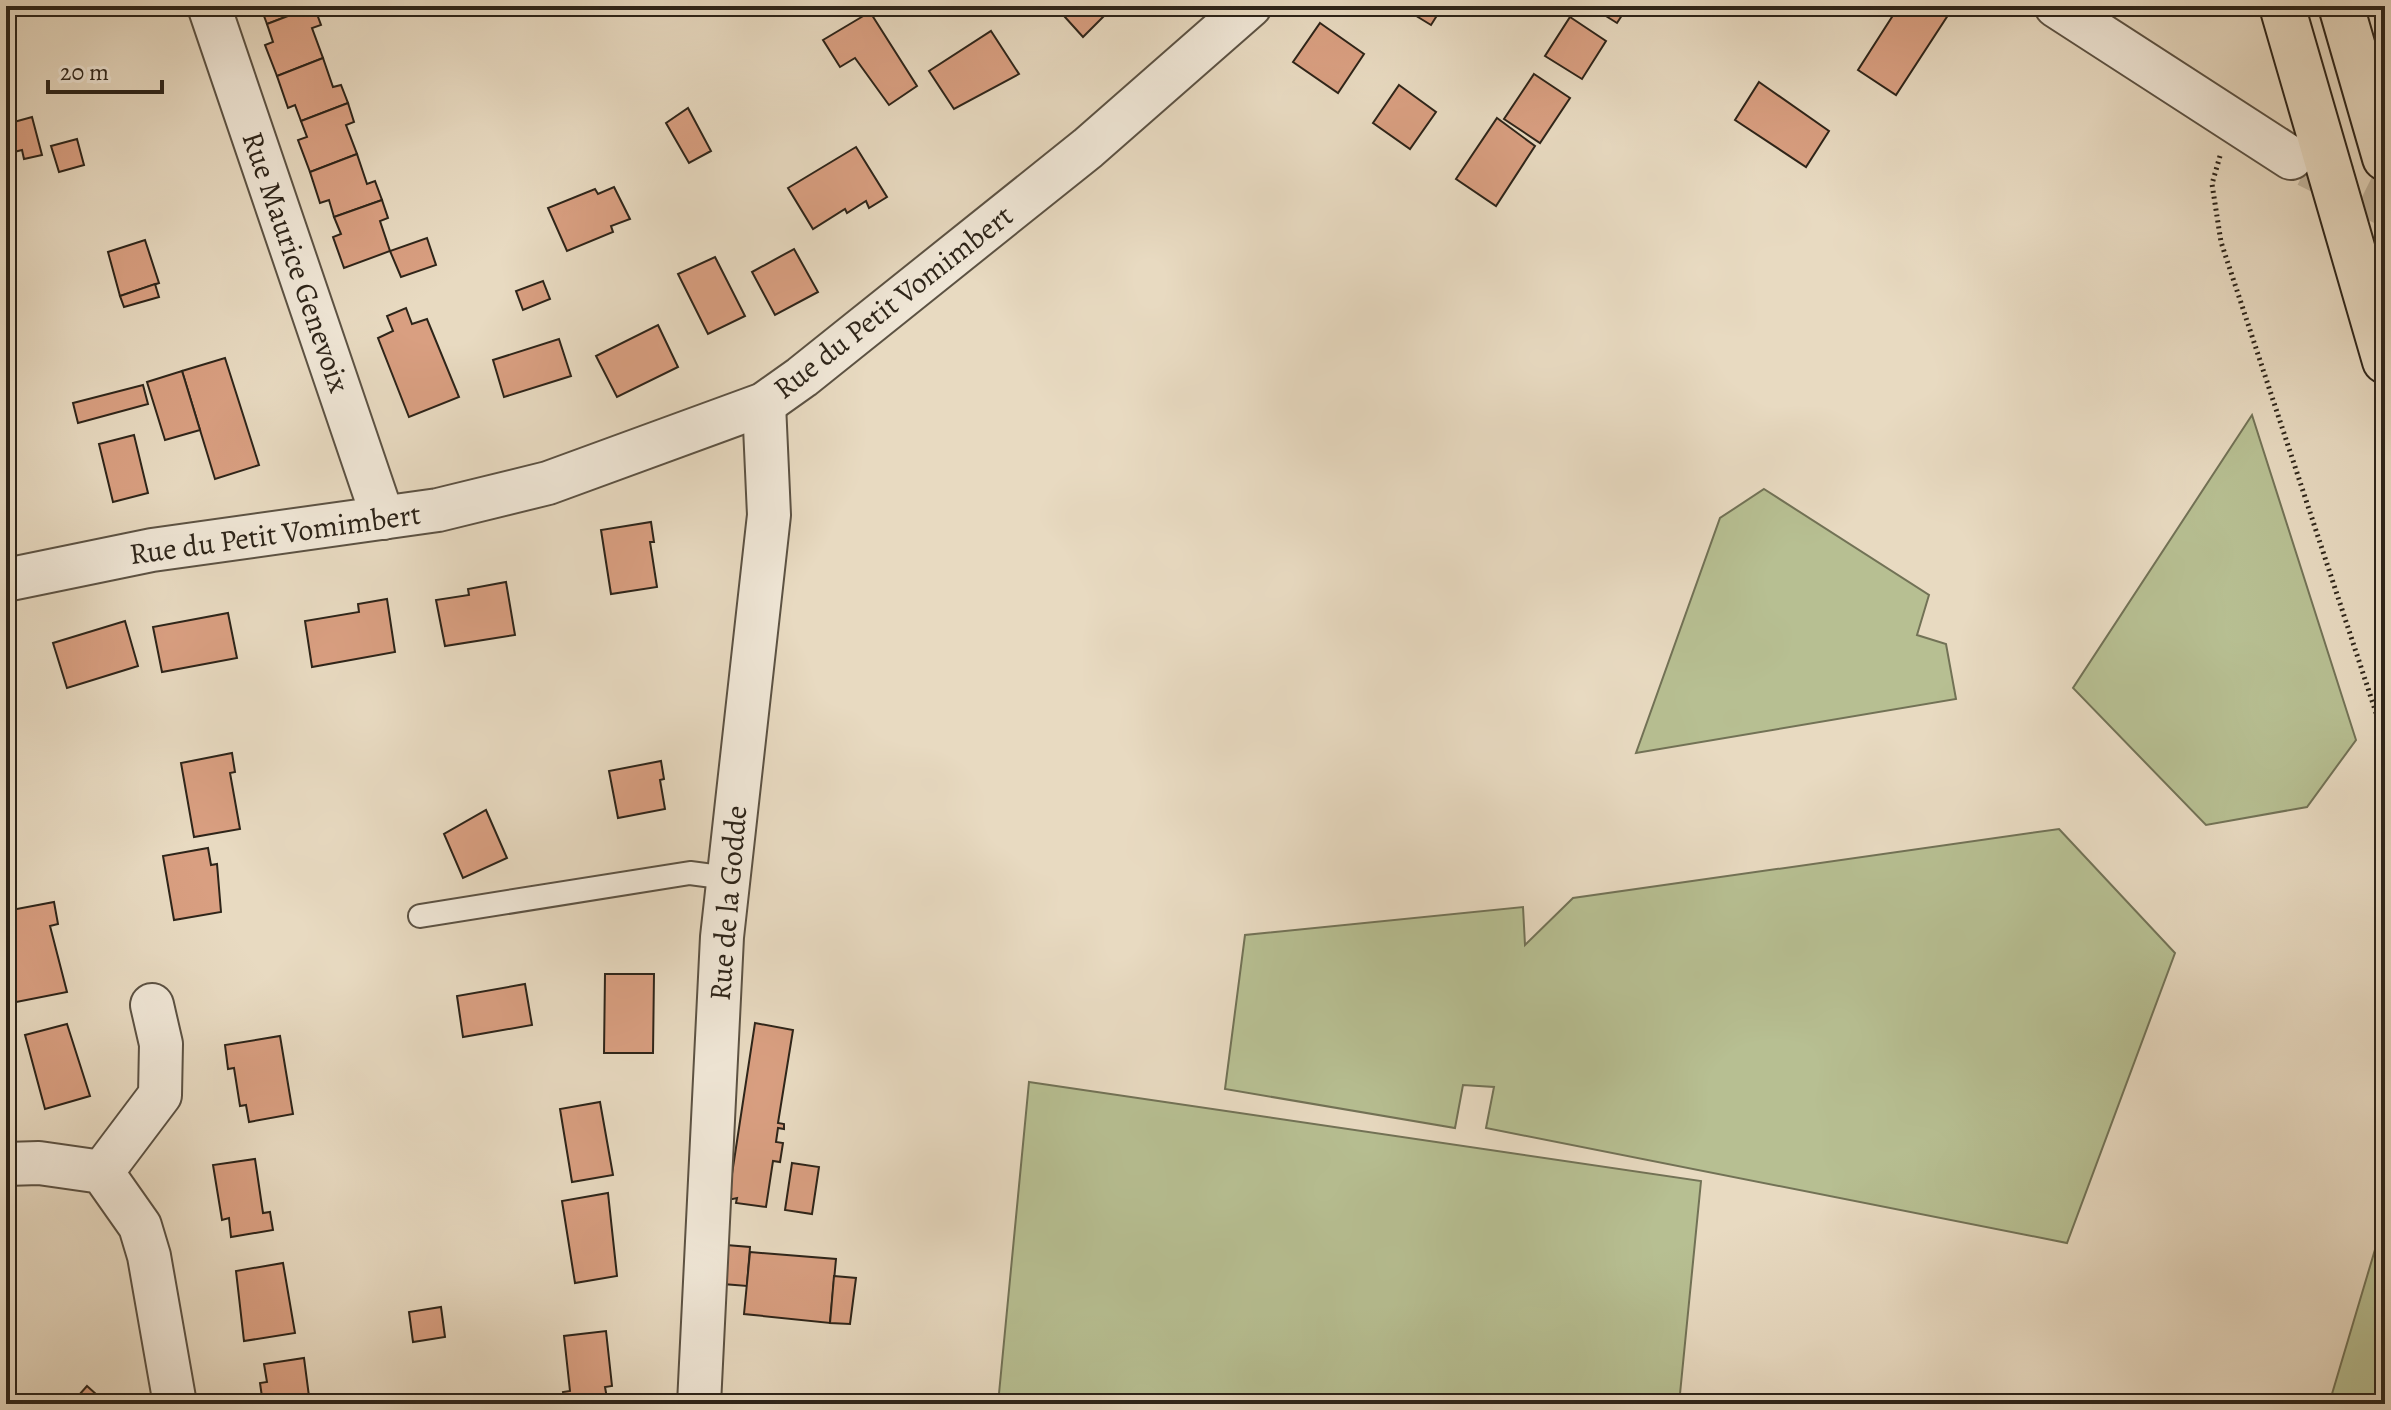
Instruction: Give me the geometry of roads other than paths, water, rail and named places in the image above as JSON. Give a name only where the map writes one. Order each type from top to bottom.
[{"type":"highway","points":[[2282,6],[2385,361]]},
{"type":"highway","points":[[2341,6],[2385,158]]},
{"type":"street","name":"Rue Maurice Genevoix","points":[[209,6],[383,518]]},
{"type":"street","name":"Rue du Petit Vomimbert","points":[[6,580],[152,550],[438,510],[548,483],[764,404],[1088,148],[1250,6]]},
{"type":"street","points":[[2056,6],[2291,158]]},
{"type":"street","name":"Rue de la Godde","points":[[699,1404],[722,937],[769,515],[764,404]]},
{"type":"street","points":[[102,1172],[160,1095],[161,1044],[152,1005]]},
{"type":"street","points":[[6,1164],[39,1163],[102,1172],[140,1226],[149,1256],[175,1404]]},
{"type":"lane","points":[[420,916],[690,873],[728,878]]},
{"type":"tunnel","points":[[2307,166],[2385,205]]}]
